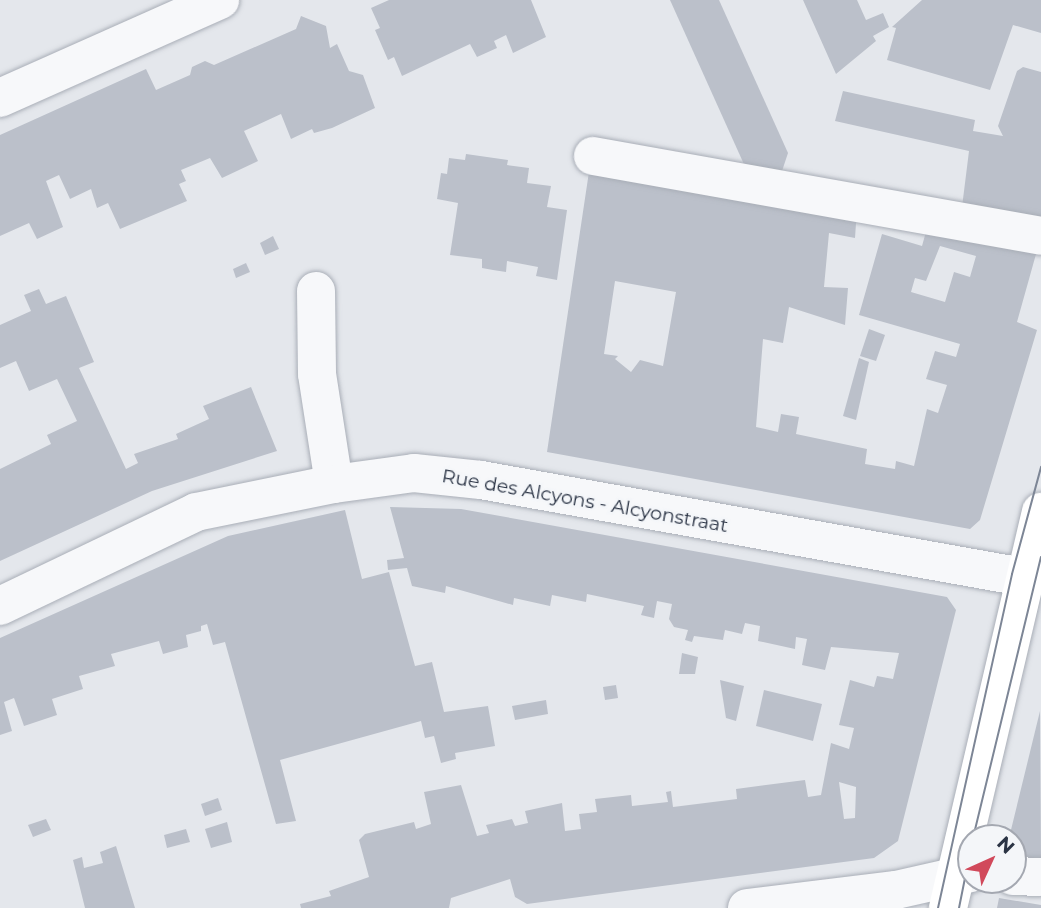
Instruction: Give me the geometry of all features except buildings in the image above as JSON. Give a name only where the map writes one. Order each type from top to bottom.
[{"type":"main road","points":[[971,824],[1023,577],[1041,512]]},
{"type":"street","points":[[0,98],[220,0]]},
{"type":"street","points":[[593,156],[1041,236]]},
{"type":"street","points":[[317,291],[317,374],[334,484]]},
{"type":"street","name":"Rue des Alcyons - Alcyonstraat","points":[[0,606],[196,512],[334,484],[414,473],[481,480],[1023,577]]},
{"type":"street","points":[[747,908],[957,885]]},
{"type":"tram line","points":[[938,908],[1012,574],[1041,467]]},
{"type":"tram line","points":[[976,824],[1041,557]]},
{"type":"tram line","points":[[959,908],[962,894]]}]
